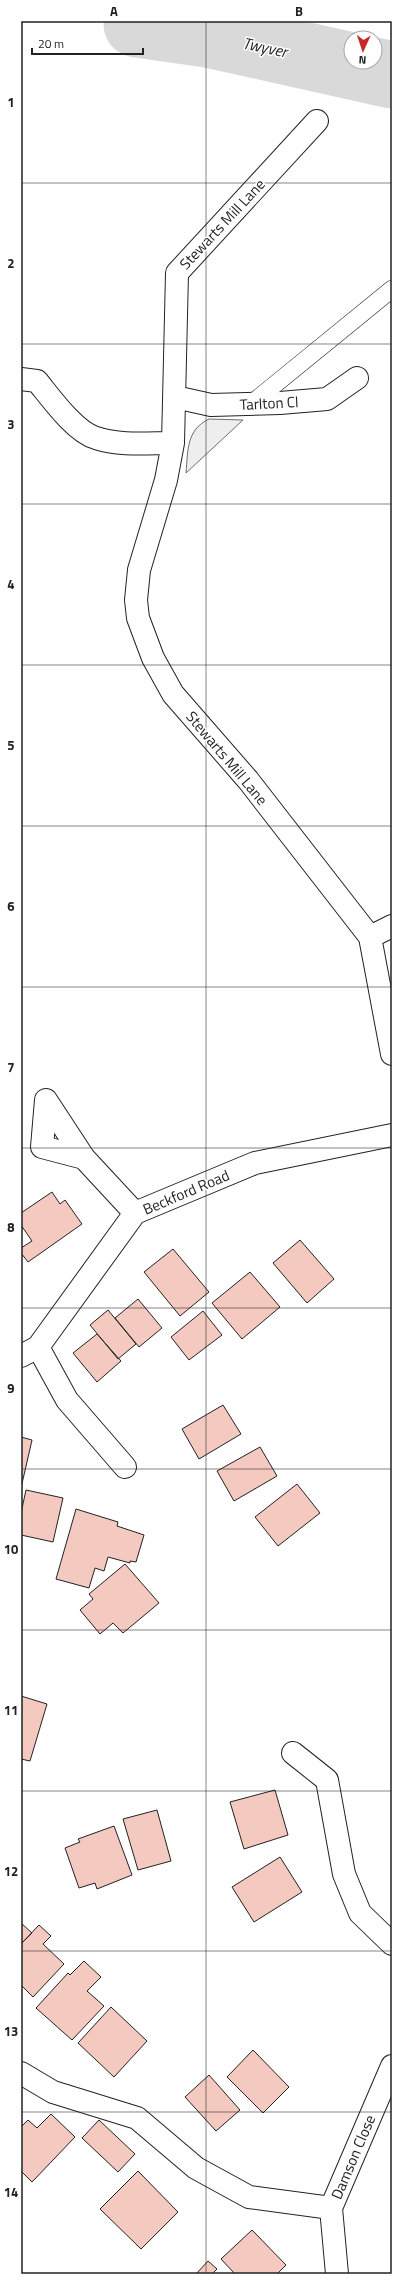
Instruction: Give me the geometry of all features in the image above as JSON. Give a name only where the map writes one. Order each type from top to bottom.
[{"type":"street","name":"Stewarts Mill Lane","points":[[317,121],[177,273],[173,443],[166,480],[139,570],[136,600],[138,618],[153,658],[173,694],[248,780],[370,937],[392,1054]]},
{"type":"street","name":"Tarlton Cl","points":[[175,396],[211,405],[327,399],[357,378]]},
{"type":"street","points":[[21,379],[37,381],[70,421],[95,438],[129,443],[173,443]]},
{"type":"street","points":[[370,937],[392,926]]},
{"type":"street","name":"Beckford Road","points":[[30,1351],[135,1213],[255,1163],[392,1135]]},
{"type":"street","points":[[84,1158],[135,1213]]},
{"type":"street","points":[[30,1351],[67,1400],[125,1467]]},
{"type":"street","points":[[293,1753],[327,1780],[344,1874],[360,1913],[392,1944]]},
{"type":"street","name":"Damson Close","points":[[337,2274],[331,2208],[392,2066]]},
{"type":"street","points":[[21,2074],[52,2092],[137,2118],[196,2168],[249,2197],[331,2208]]},
{"type":"lane","points":[[251,404],[392,289]]},
{"type":"shaded area","points":[[209,419],[243,420],[186,473],[188,449],[192,435],[201,424]]},
{"type":"building","points":[[52,1192],[60,1204],[65,1200],[82,1224],[28,1262],[21,1253],[21,1248],[32,1241],[21,1225],[21,1213]]},
{"type":"building","points":[[300,1240],[334,1279],[307,1303],[273,1263]]},
{"type":"building","points":[[173,1249],[209,1292],[180,1316],[144,1272]]},
{"type":"building","points":[[250,1272],[280,1307],[242,1339],[212,1303]]},
{"type":"building","points":[[138,1299],[162,1328],[139,1347],[115,1318]]},
{"type":"building","points":[[108,1310],[136,1344],[118,1359],[90,1325]]},
{"type":"building","points":[[203,1311],[222,1335],[189,1360],[171,1337]]},
{"type":"building","points":[[97,1334],[121,1361],[97,1382],[73,1353]]},
{"type":"building","points":[[223,1405],[241,1434],[199,1459],[182,1429]]},
{"type":"building","points":[[21,1437],[32,1440],[21,1488]]},
{"type":"building","points":[[260,1447],[277,1476],[234,1501],[217,1471]]},
{"type":"building","points":[[297,1484],[320,1513],[278,1546],[255,1517]]},
{"type":"building","points":[[26,1490],[63,1498],[53,1542],[21,1535],[21,1513]]},
{"type":"building","points":[[76,1509],[118,1522],[117,1526],[144,1535],[136,1562],[130,1561],[130,1563],[108,1557],[104,1571],[95,1568],[89,1588],[56,1579]]},
{"type":"building","points":[[125,1564],[159,1603],[123,1633],[113,1623],[100,1634],[80,1610],[93,1599],[89,1594]]},
{"type":"building","points":[[21,1696],[47,1704],[30,1761],[21,1759]]},
{"type":"building","points":[[275,1790],[288,1835],[244,1849],[230,1802]]},
{"type":"building","points":[[157,1810],[171,1861],[138,1870],[123,1819]]},
{"type":"building","points":[[114,1826],[132,1875],[97,1889],[95,1883],[79,1888],[65,1848],[80,1842],[78,1839]]},
{"type":"building","points":[[280,1857],[302,1892],[254,1922],[232,1887]]},
{"type":"building","points":[[21,1923],[32,1933],[21,1944]]},
{"type":"building","points":[[39,1925],[51,1936],[43,1944],[64,1964],[33,1997],[21,1985],[21,1944]]},
{"type":"building","points":[[84,1961],[101,1977],[87,1991],[104,2006],[72,2040],[36,2008],[68,1973],[70,1975]]},
{"type":"building","points":[[111,2007],[147,2041],[114,2077],[78,2043]]},
{"type":"building","points":[[253,2050],[289,2087],[263,2113],[227,2077]]},
{"type":"building","points":[[209,2075],[240,2110],[216,2131],[185,2097]]},
{"type":"building","points":[[51,2114],[75,2137],[32,2182],[21,2171],[21,2127],[28,2120],[37,2128]]},
{"type":"building","points":[[99,2120],[135,2154],[118,2172],[82,2138]]},
{"type":"building","points":[[138,2171],[178,2212],[141,2249],[100,2209]]},
{"type":"building","points":[[252,2230],[286,2265],[277,2274],[235,2274],[221,2259]]},
{"type":"building","points":[[208,2261],[217,2269],[212,2274],[196,2274]]},
{"type":"waterway","name":"Twyver","points":[[137,24],[208,34],[392,75]]}]
